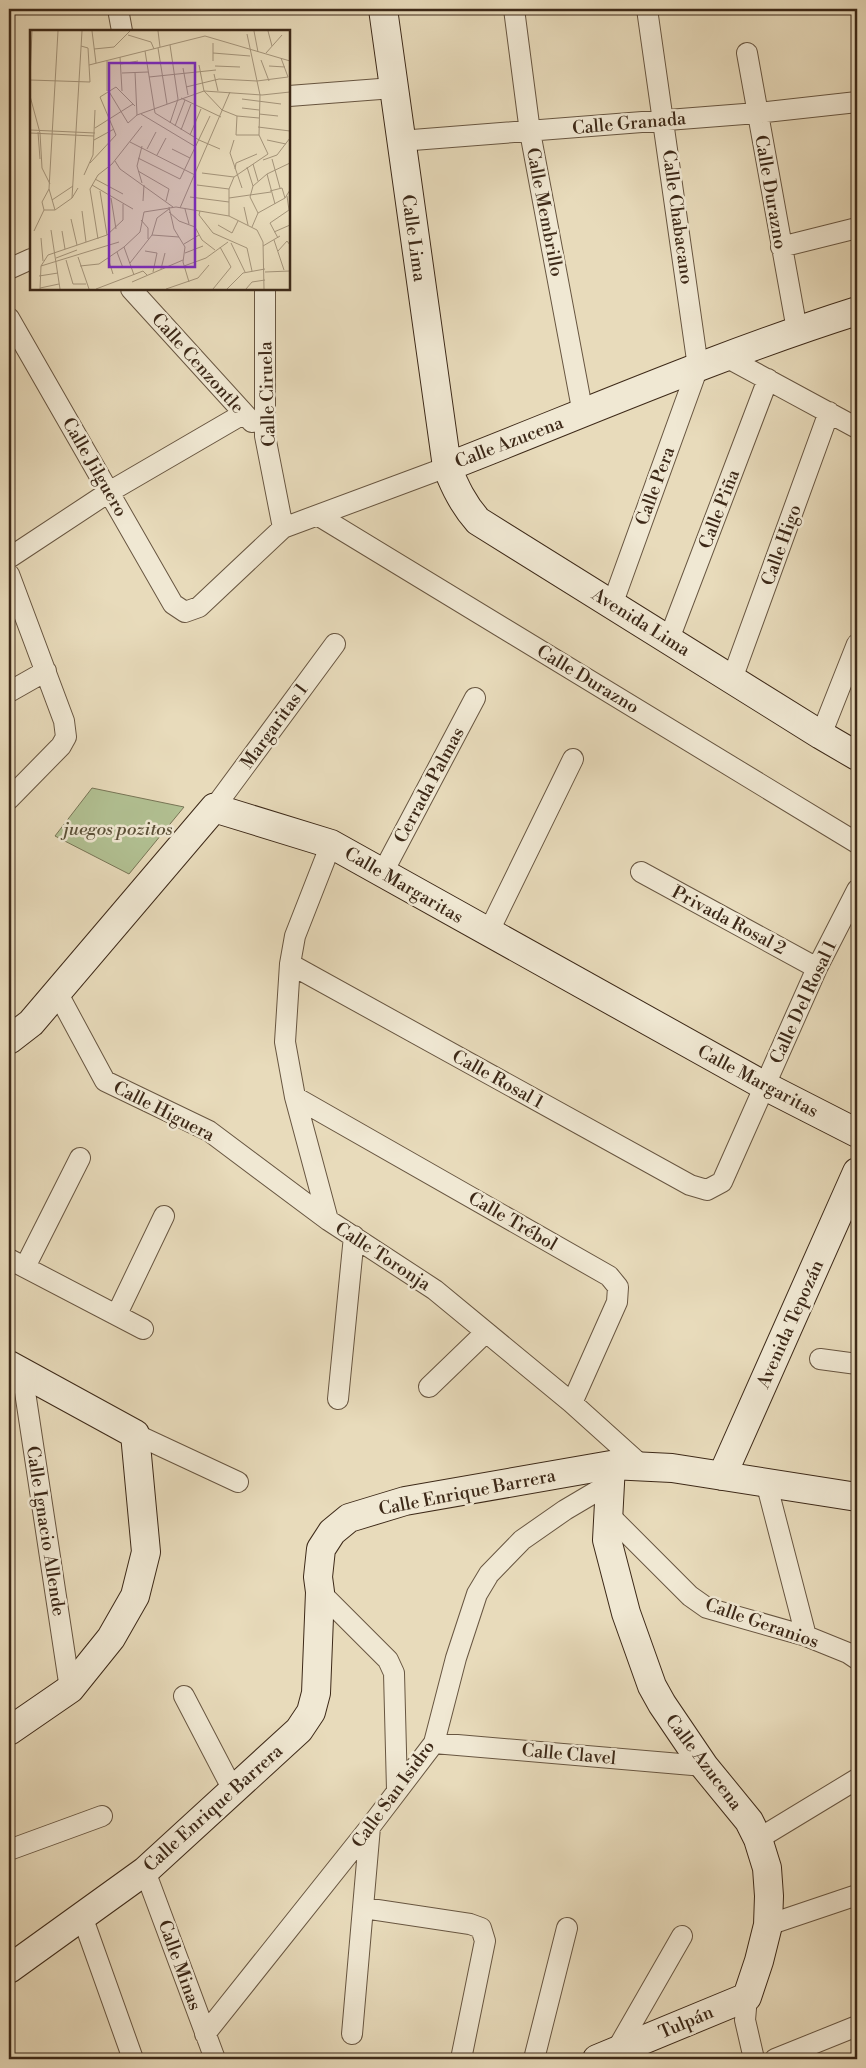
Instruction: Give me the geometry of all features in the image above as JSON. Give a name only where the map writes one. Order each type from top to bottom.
[{"type":"street","points":[[118,9],[122,30]]},
{"type":"street","name":"Calle Lima","points":[[383,9],[447,466]]},
{"type":"street","name":"Calle Membrillo","points":[[514,9],[530,132],[583,414]]},
{"type":"street","name":"Calle Chabacano","points":[[647,9],[698,367]]},
{"type":"street","name":"Calle Durazno","points":[[747,53],[797,330]]},
{"type":"street","points":[[290,96],[393,88]]},
{"type":"street","name":"Calle Granada","points":[[400,141],[757,113],[857,102]]},
{"type":"street","points":[[781,247],[857,228]]},
{"type":"street","points":[[9,269],[30,259]]},
{"type":"street","name":"Calle Cenzontle","points":[[132,290],[265,436]]},
{"type":"street","name":"Calle Ciruela","points":[[265,290],[265,436],[283,528]]},
{"type":"street","name":"Calle Azucena","points":[[185,612],[199,607],[283,528],[319,516],[583,414],[698,367],[797,330],[857,311]]},
{"type":"street","name":"Calle Jilguero","points":[[9,318],[173,604],[185,612]]},
{"type":"street","points":[[726,357],[857,428]]},
{"type":"street","name":"Calle Pera","points":[[612,605],[698,367]]},
{"type":"street","name":"Calle Piña","points":[[669,639],[768,379]]},
{"type":"street","name":"Calle Higo","points":[[732,679],[829,412]]},
{"type":"street","points":[[9,558],[109,492],[243,414]]},
{"type":"street","name":"Avenida Lima","points":[[447,466],[458,495],[466,508],[478,521],[857,756]]},
{"type":"street","name":"Calle Durazno","points":[[319,516],[857,843]]},
{"type":"street","points":[[9,574],[64,721],[66,737],[61,746],[9,799]]},
{"type":"street","name":"Margaritas 1","points":[[214,808],[335,644]]},
{"type":"street","points":[[821,735],[857,644]]},
{"type":"street","points":[[9,692],[46,671]]},
{"type":"street","name":"Cerrada Palmas","points":[[384,872],[475,698]]},
{"type":"street","points":[[488,933],[574,759]]},
{"type":"street","points":[[9,1040],[31,1023],[214,808]]},
{"type":"street","name":"Calle Margaritas","points":[[214,808],[331,844],[765,1086],[857,1133]]},
{"type":"street","name":"Calle Toronja","points":[[331,844],[295,936],[290,964],[285,1042],[295,1097],[328,1220],[435,1290],[572,1403],[642,1466]]},
{"type":"street","name":"Privada Rosal 2","points":[[641,872],[817,968]]},
{"type":"street","name":"Calle Del Rosal 1","points":[[708,1190],[722,1182],[817,968],[857,890]]},
{"type":"street","name":"Calle Rosal 1","points":[[290,964],[690,1185],[708,1190]]},
{"type":"street","name":"Calle Higuera","points":[[57,992],[106,1081],[209,1131],[328,1220]]},
{"type":"street","name":"Calle Trébol","points":[[295,1097],[610,1276],[618,1287],[617,1302],[572,1403]]},
{"type":"street","points":[[80,1158],[17,1263],[143,1329]]},
{"type":"street","name":"Avenida Tepozán","points":[[722,1476],[857,1172]]},
{"type":"street","points":[[116,1314],[164,1216]]},
{"type":"street","points":[[338,1399],[354,1236]]},
{"type":"street","points":[[429,1387],[486,1332]]},
{"type":"street","points":[[820,1359],[857,1364]]},
{"type":"street","points":[[15,1369],[135,1434],[238,1482]]},
{"type":"street","name":"Calle Ignacio Allende","points":[[15,1369],[70,1689]]},
{"type":"street","points":[[9,1731],[70,1689],[111,1638],[135,1596],[146,1552],[135,1434]]},
{"type":"street","name":"Calle Enrique Barrera","points":[[9,1969],[145,1871],[299,1730],[311,1712],[316,1693],[320,1592],[318,1576],[321,1549],[332,1532],[349,1518],[404,1501],[610,1475],[642,1466],[672,1468],[857,1497]]},
{"type":"street","name":"Calle Azucena","points":[[610,1475],[607,1540],[623,1604],[652,1686],[704,1766],[749,1821],[758,1839],[767,1868],[769,1896],[768,1925],[747,1997],[745,2020],[754,2059]]},
{"type":"street","name":"Calle San Isidro","points":[[205,2034],[370,1827],[434,1743],[456,1658],[477,1594],[489,1574],[522,1540],[610,1475]]},
{"type":"street","points":[[766,1482],[806,1636]]},
{"type":"street","name":"Calle Geranios","points":[[608,1514],[690,1596],[708,1608],[806,1636],[848,1653],[857,1659]]},
{"type":"street","points":[[320,1592],[388,1660],[394,1673],[397,1790]]},
{"type":"street","points":[[184,1696],[233,1790]]},
{"type":"street","name":"Calle Clavel","points":[[434,1743],[704,1766]]},
{"type":"street","points":[[758,1839],[857,1779]]},
{"type":"street","points":[[9,1850],[102,1816]]},
{"type":"street","points":[[352,2034],[370,1827]]},
{"type":"street","name":"Calle Minas","points":[[145,1871],[215,2059]]},
{"type":"street","points":[[768,1925],[857,1895]]},
{"type":"street","points":[[364,1908],[470,1924],[481,1928],[485,1941],[461,2059]]},
{"type":"street","points":[[82,1916],[133,2059]]},
{"type":"street","points":[[534,2059],[567,1928]]},
{"type":"street","points":[[606,2055],[682,1936]]},
{"type":"street","name":"Tulpán","points":[[606,2055],[747,1997]]},
{"type":"street","points":[[775,2059],[857,2026]]},
{"type":"green space","name":"juegos pozitos","points":[[92,788],[184,807],[129,874],[55,836]]}]
